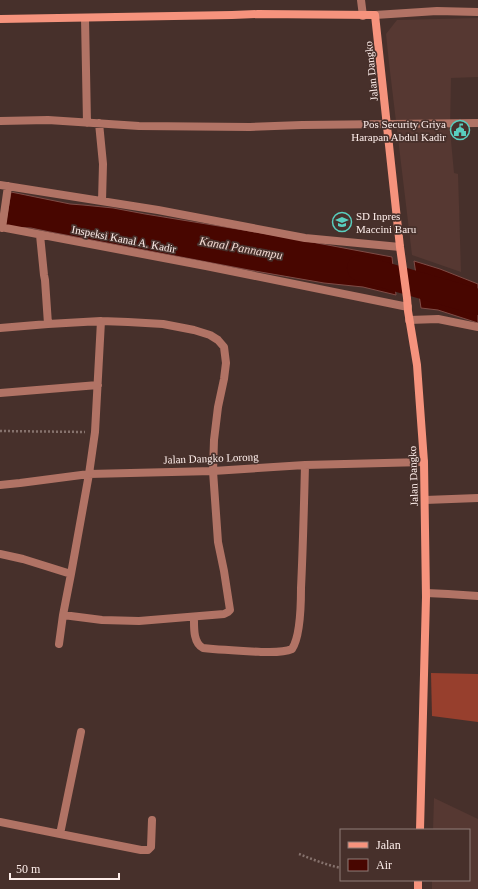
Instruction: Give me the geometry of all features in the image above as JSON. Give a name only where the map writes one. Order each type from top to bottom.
[{"type":"main road","points":[[0,19],[258,14],[376,16]]},
{"type":"main road","name":"Jalan Dangko","points":[[376,16],[409,320],[417,365],[424,462],[426,593],[420,829]]},
{"type":"street","points":[[361,0],[362,16]]},
{"type":"street","points":[[376,16],[437,11],[478,12]]},
{"type":"street","points":[[85,18],[87,123]]},
{"type":"street","points":[[0,121],[48,120],[139,126],[250,127],[478,123]]},
{"type":"street","points":[[99,123],[103,164],[102,201]]},
{"type":"street","name":"Inspeksi Kanal A. Kadir","points":[[401,251],[318,240],[219,221],[4,185],[1,227],[206,266],[408,307]]},
{"type":"street","points":[[40,235],[48,324]]},
{"type":"street","points":[[409,320],[438,318],[478,327]]},
{"type":"street","points":[[59,644],[95,432],[101,321]]},
{"type":"street","points":[[0,328],[101,321],[163,324],[194,330],[210,335],[218,340],[224,347],[226,363],[218,406],[214,440],[213,471],[218,542],[230,610],[224,614],[139,621],[102,620],[63,615]]},
{"type":"street","points":[[0,393],[98,385]]},
{"type":"street","name":"Jalan Dangko Lorong","points":[[0,485],[89,474],[213,471],[305,465],[424,462]]},
{"type":"street","points":[[194,617],[194,631],[200,646],[203,648],[269,652],[286,651],[292,649],[297,640],[300,611],[305,465]]},
{"type":"street","points":[[425,500],[478,498]]},
{"type":"street","points":[[0,554],[23,559],[71,574]]},
{"type":"street","points":[[426,593],[478,596]]},
{"type":"street","points":[[60,834],[81,732]]},
{"type":"street","points":[[0,822],[141,850],[148,850],[151,847],[152,820]]},
{"type":"path","points":[[0,431],[95,432]]},
{"type":"path","points":[[299,854],[313,860],[340,868]]},
{"type":"shaded area","points":[[478,18],[478,77],[451,78],[450,130],[454,173],[458,174],[461,272],[412,255],[386,34],[397,20]]},
{"type":"shaded area","points":[[431,673],[478,674],[478,722],[432,716]]},
{"type":"shaded area","points":[[434,798],[478,819],[478,889],[432,889],[432,881],[470,881],[470,829],[433,829]]},
{"type":"water","points":[[11,192],[70,204],[113,208],[274,235],[392,257],[396,295],[363,287],[324,283],[249,270],[31,228],[5,227]]},
{"type":"water","points":[[414,261],[440,269],[478,284],[478,323],[438,310],[421,308]]},
{"type":"waterway","name":"Kanal Pannampu","points":[[360,268],[478,302]]},
{"type":"place","name":"Pos Security Griya Harapan Abdul Kadir","points":[[460,130]]},
{"type":"place","name":"SD Inpres Maccini Baru","points":[[342,222]]}]
